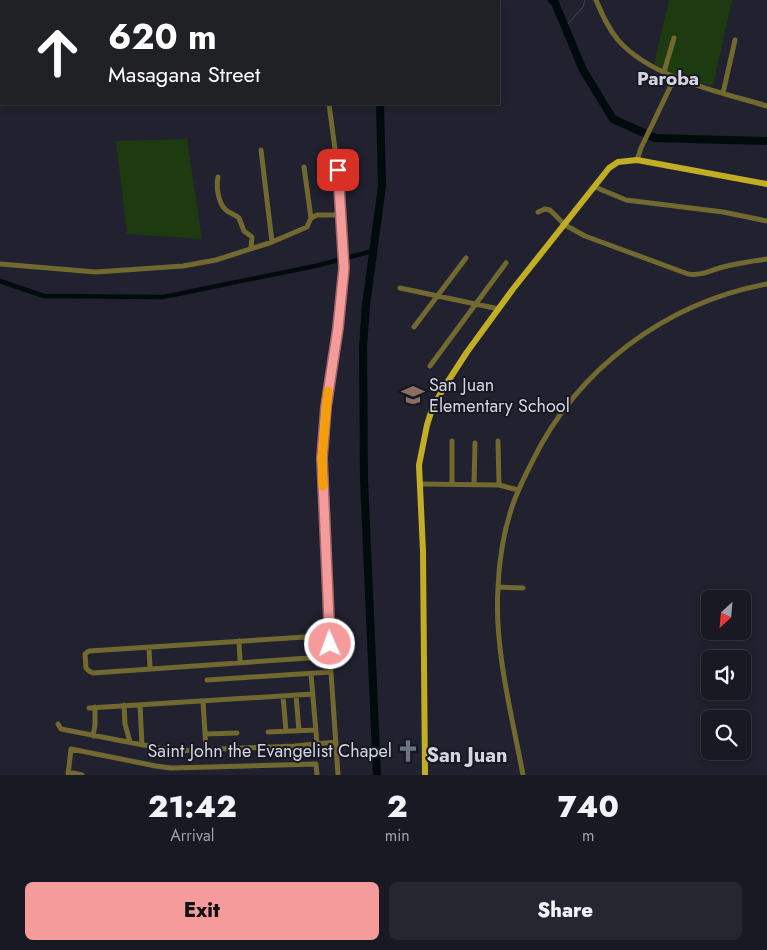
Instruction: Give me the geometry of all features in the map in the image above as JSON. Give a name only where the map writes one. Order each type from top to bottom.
[{"type":"main road","points":[[425,775],[419,466],[422,445],[432,408],[442,388],[499,309],[608,168],[618,162],[637,160],[767,184]]},
{"type":"street","points":[[596,0],[609,28],[622,45],[647,63],[675,77],[767,106]]},
{"type":"street","points":[[664,72],[674,38]]},
{"type":"street","points":[[723,93],[735,40]]},
{"type":"street","points":[[637,160],[644,141],[675,77]]},
{"type":"street","points":[[329,105],[340,187],[344,268],[337,335],[326,407],[322,458],[331,672],[338,775]]},
{"type":"street","points":[[261,150],[272,242]]},
{"type":"street","points":[[0,264],[96,272],[183,266],[216,260],[272,242],[307,227],[311,218],[304,167]]},
{"type":"street","points":[[218,177],[218,188],[223,206],[239,218],[244,231],[252,237],[251,248]]},
{"type":"street","points":[[595,187],[626,200],[724,212],[767,221]]},
{"type":"street","points":[[538,212],[545,209],[550,210],[565,225],[585,236],[676,270],[695,275],[722,267],[767,259]]},
{"type":"street","points":[[311,218],[317,215],[341,215]]},
{"type":"street","points":[[414,327],[466,258]]},
{"type":"street","points":[[430,366],[506,263]]},
{"type":"street","points":[[523,775],[499,642],[498,587],[502,548],[510,511],[518,490],[549,430],[585,384],[618,352],[658,324],[694,306],[730,293],[767,284]]},
{"type":"street","points":[[400,288],[499,309]]},
{"type":"street","points":[[452,441],[452,484]]},
{"type":"street","points":[[498,441],[499,485]]},
{"type":"street","points":[[474,485],[475,443]]},
{"type":"street","points":[[420,484],[499,485],[518,490]]},
{"type":"street","points":[[498,587],[523,588]]},
{"type":"street","points":[[308,637],[310,638],[313,652],[309,658],[93,672],[88,671],[86,668],[85,654],[87,651],[149,648],[308,637]]},
{"type":"street","points":[[239,641],[240,662]]},
{"type":"street","points":[[149,648],[150,668]]},
{"type":"street","points":[[313,652],[330,651]]},
{"type":"street","points":[[207,680],[331,672]]},
{"type":"street","points":[[311,674],[317,744]]},
{"type":"street","points":[[93,736],[95,725],[91,708],[313,694]]},
{"type":"street","points":[[296,695],[299,731]]},
{"type":"street","points":[[283,696],[286,731]]},
{"type":"street","points":[[202,701],[206,749]]},
{"type":"street","points":[[140,704],[142,744]]},
{"type":"street","points":[[124,706],[125,724],[130,742]]},
{"type":"street","points":[[58,724],[61,729],[174,751],[336,742]]},
{"type":"street","points":[[268,732],[316,730]]},
{"type":"street","points":[[205,734],[237,733]]},
{"type":"street","points":[[82,775],[68,774],[71,749],[171,768],[316,764],[317,775]]},
{"type":"green space","points":[[669,0],[732,0],[713,86],[681,78],[654,64]]},
{"type":"green space","points":[[187,139],[202,239],[127,234],[116,141]]},
{"type":"waterway","points":[[552,0],[555,3],[583,70],[613,119],[655,138],[767,141]]},
{"type":"waterway","points":[[565,27],[583,7],[585,0]]},
{"type":"waterway","points":[[377,775],[364,480],[363,346],[366,305],[382,186],[380,105]]},
{"type":"waterway","points":[[0,281],[44,296],[163,297],[315,266],[373,251]]},
{"type":"slow traffic","points":[[323,486],[322,458],[328,391]]},
{"type":"place","name":"San Juan Elementary School","points":[[413,395]]},
{"type":"place","name":"Saint John the Evangelist Chapel","points":[[408,751]]},
{"type":"district","name":"Paroba","points":[[668,78]]},
{"type":"district","name":"San Juan","points":[[467,755]]},
{"type":"route","points":[[330,644],[322,458],[326,407],[338,328],[344,268],[338,170]]}]
